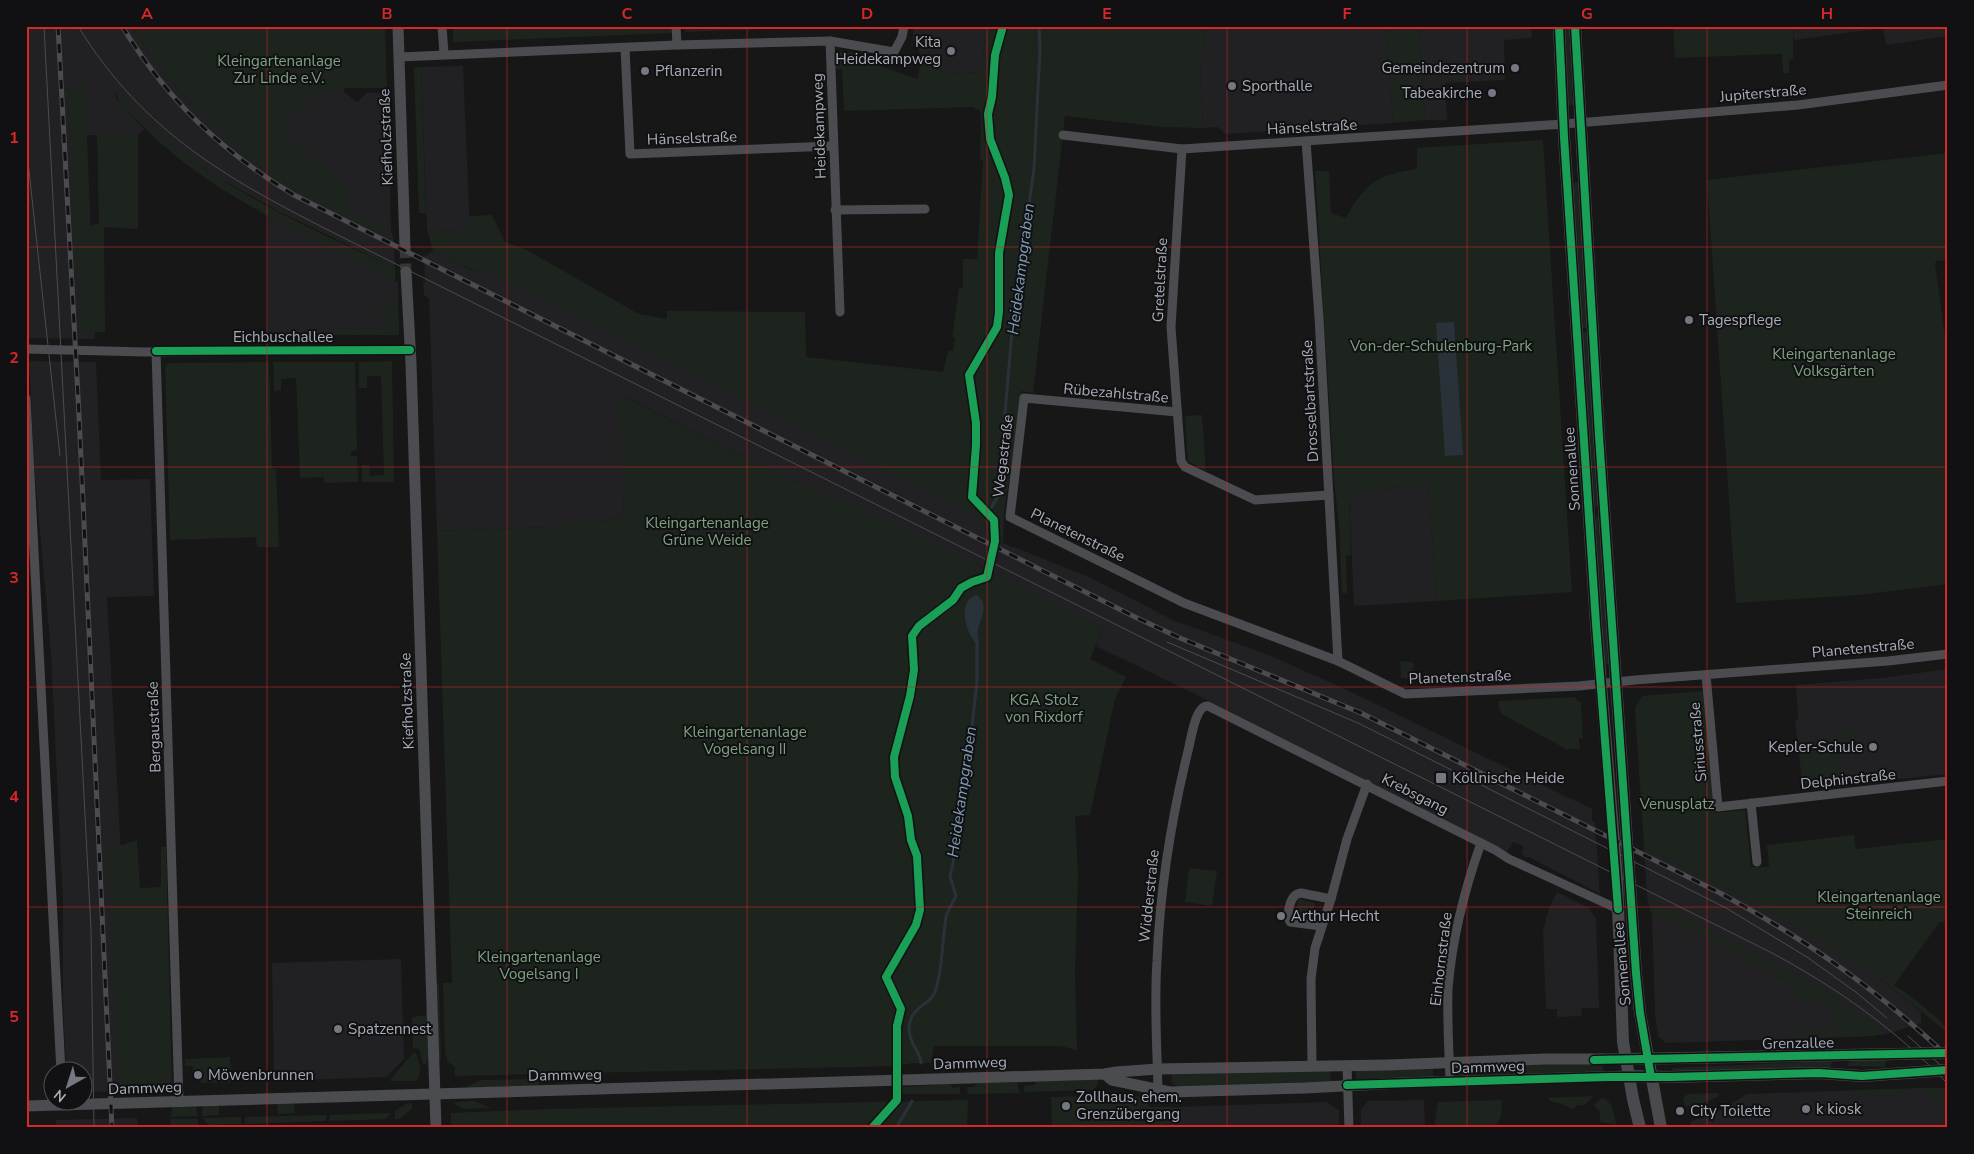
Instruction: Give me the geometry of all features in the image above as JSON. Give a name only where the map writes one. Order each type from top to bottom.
[{"type":"main road","name":"Sonnenallee","points":[[1559,26],[1601,684],[1618,909],[1623,1035],[1629,1076]]},
{"type":"main road","name":"Sonnenallee","points":[[1575,26],[1636,973],[1651,1077]]},
{"type":"main road","name":"Grenzallee","points":[[1626,1059],[1948,1053]]},
{"type":"main road","points":[[1892,1054],[1893,1075]]},
{"type":"main road","name":"Grenzallee","points":[[1629,1076],[1819,1073],[1862,1076],[1948,1070]]},
{"type":"main road","points":[[1629,1076],[1639,1122],[1657,1112]]},
{"type":"main road","points":[[1651,1077],[1661,1128]]},
{"type":"street","name":"Kiefholzstraße","points":[[398,26],[405,247]]},
{"type":"street","points":[[442,26],[444,54]]},
{"type":"street","points":[[676,26],[677,44]]},
{"type":"street","points":[[399,57],[625,48],[677,44],[830,41],[894,52],[902,37],[904,26]]},
{"type":"street","name":"Heidekampweg","points":[[830,41],[840,312]]},
{"type":"street","name":"Hänselstraße","points":[[625,48],[630,154],[833,146]]},
{"type":"street","name":"Jupiterstraße","points":[[1564,124],[1798,105],[1948,85]]},
{"type":"street","name":"Hänselstraße","points":[[1063,135],[1182,149],[1564,124]]},
{"type":"street","name":"Drosselbartstraße","points":[[1306,141],[1338,661]]},
{"type":"street","name":"Gretelstraße","points":[[1177,412],[1171,327],[1182,149]]},
{"type":"street","points":[[835,210],[926,209]]},
{"type":"street","name":"Kiefholzstraße","points":[[406,272],[436,1128]]},
{"type":"street","name":"Eichbuschallee","points":[[26,349],[156,351],[410,350]]},
{"type":"street","name":"Bergaustraße","points":[[156,351],[178,1102]]},
{"type":"street","points":[[26,398],[60,1062]]},
{"type":"street","name":"Rübezahlstraße","points":[[1024,398],[1177,412],[1181,461],[1185,468],[1255,500],[1329,495]]},
{"type":"street","name":"Wegastraße","points":[[1010,517],[1024,398]]},
{"type":"street","name":"Planetenstraße","points":[[1010,517],[1184,603],[1338,661],[1405,694],[1601,684],[1706,674],[1888,661],[1948,654]]},
{"type":"street","name":"Siriusstraße","points":[[1706,674],[1718,807]]},
{"type":"street","name":"Krebsgang","points":[[1200,708],[1208,706],[1367,784],[1510,859],[1618,909]]},
{"type":"street","name":"Widderstraße","points":[[1158,1090],[1157,961],[1163,883],[1175,807],[1200,708]]},
{"type":"street","name":"Delphinstraße","points":[[1718,807],[1948,781]]},
{"type":"street","points":[[1312,1066],[1311,979],[1315,948],[1347,839],[1367,784]]},
{"type":"street","points":[[1751,804],[1757,862]]},
{"type":"street","name":"Einhornstraße","points":[[1450,1082],[1448,994],[1454,943],[1463,898],[1481,843]]},
{"type":"street","points":[[1321,926],[1290,922],[1288,916],[1292,897],[1301,892],[1330,900]]},
{"type":"street","name":"Dammweg","points":[[92,1103],[1105,1074],[1157,1069],[1347,1066],[1544,1059],[1626,1059]]},
{"type":"street","points":[[1347,1066],[1349,1128]]},
{"type":"street","name":"Dammweg","points":[[1105,1074],[1112,1080],[1177,1092],[1629,1076]]},
{"type":"street","name":"Dammweg","points":[[26,1106],[42,1105]]},
{"type":"shaded area","points":[[26,26],[132,26],[152,57],[178,90],[228,137],[276,128],[319,92],[344,92],[357,102],[367,93],[388,93],[391,230],[394,240],[395,268],[280,212],[214,175],[167,142],[128,105],[116,90],[116,98],[144,129],[138,135],[87,135],[95,339],[26,338]]},
{"type":"shaded area","points":[[685,26],[847,26],[685,32]]},
{"type":"shaded area","name":"Kita Heidekampweg","points":[[913,26],[986,26],[982,72],[946,74],[921,56],[913,40]]},
{"type":"shaded area","points":[[1206,26],[1386,26],[1393,123],[1225,134],[1218,127],[1203,128],[1200,72]]},
{"type":"shaded area","points":[[1419,26],[1531,26],[1532,38],[1504,40],[1505,80],[1445,83],[1447,120],[1425,120]]},
{"type":"shaded area","points":[[1793,26],[1948,26],[1948,36],[1886,45],[1883,28],[1794,40]]},
{"type":"shaded area","points":[[463,66],[470,233],[427,229],[421,67]]},
{"type":"shaded area","points":[[268,215],[398,282],[399,335],[268,335]]},
{"type":"shaded area","points":[[433,251],[477,273],[482,267],[983,520],[988,537],[1089,577],[1173,620],[1271,656],[1347,690],[1592,809],[1592,821],[1595,822],[1600,894],[1529,857],[1525,857],[1522,853],[1523,846],[1513,842],[1507,852],[1096,646],[1103,628],[906,530],[765,468],[621,395],[624,518],[551,527],[437,531],[429,299],[424,295],[423,283],[425,283],[424,255],[426,256]]},
{"type":"shaded area","points":[[1454,322],[1463,455],[1445,456],[1436,323]]},
{"type":"shaded area","points":[[29,361],[96,362],[101,480],[150,479],[154,596],[107,597],[134,1091],[92,1092],[92,1062],[66,1062],[63,1005],[63,905],[51,653],[35,476]]},
{"type":"shaded area","points":[[1428,482],[1437,601],[1354,606],[1349,495]]},
{"type":"shaded area","points":[[977,595],[984,607],[978,630],[978,646],[970,634],[965,619],[966,604],[970,598]]},
{"type":"shaded area","name":"Kepler-Schule","points":[[1948,669],[1948,774],[1803,789],[1795,720],[1798,719],[1796,685],[1882,678]]},
{"type":"shaded area","points":[[1644,847],[1753,902],[1870,970],[1921,1012],[1921,1023],[1887,1034],[1821,987],[1647,897]]},
{"type":"shaded area","points":[[1557,892],[1589,908],[1596,919],[1599,1008],[1581,1008],[1582,1016],[1557,1017],[1557,1009],[1546,1009],[1543,931],[1548,911]]},
{"type":"shaded area","points":[[1652,916],[1662,916],[1803,990],[1872,1036],[1666,1043],[1658,1036],[1655,1015]]},
{"type":"shaded area","name":"Spatzennest","points":[[401,959],[404,1059],[386,1077],[274,1081],[272,963]]},
{"type":"shaded area","points":[[1948,1088],[1948,1128],[1691,1128],[1690,1122],[1721,1110],[1747,1094]]},
{"type":"shaded area","points":[[1424,1100],[1425,1128],[1361,1128],[1361,1109],[1368,1101]]},
{"type":"shaded area","points":[[1327,1102],[1339,1110],[1339,1128],[1177,1128],[1176,1107]]},
{"type":"shaded area","points":[[137,1118],[138,1128],[26,1128],[56,1127],[56,1120]]},
{"type":"green space","name":"Kleingartenanlage Zur Linde e.V.","points":[[132,26],[385,26],[387,88],[344,88],[344,92],[319,92],[277,128],[346,186],[350,209],[391,231],[391,238],[313,200],[276,178],[224,140],[227,136],[178,90],[152,57]]},
{"type":"green space","points":[[453,26],[671,26],[672,33],[453,42]]},
{"type":"green space","points":[[986,26],[1206,26],[1200,72],[1203,128],[1163,127],[1065,116],[1033,393],[1022,391],[1004,514],[1003,543],[988,537],[983,520],[482,268],[478,273],[433,251],[427,229],[469,233],[469,216],[492,215],[505,242],[525,249],[639,314],[667,319],[667,311],[805,312],[806,357],[943,372],[948,351],[953,351],[955,337],[952,337],[959,288],[963,288],[963,259],[977,259],[983,160],[980,159],[981,112],[973,107],[844,111],[842,69],[835,69],[834,55],[837,51],[856,53],[857,58],[918,79],[921,56],[946,74],[982,72]]},
{"type":"green space","points":[[1386,26],[1419,26],[1425,120],[1393,123]]},
{"type":"green space","points":[[1564,26],[1569,26],[1573,105],[1568,105]]},
{"type":"green space","points":[[1673,26],[1793,26],[1793,59],[1789,60],[1789,73],[1783,73],[1782,54],[1675,58]]},
{"type":"green space","points":[[421,67],[426,213],[419,213],[414,68]]},
{"type":"green space","points":[[85,86],[87,226],[99,224],[97,134],[138,135],[138,229],[104,227],[105,332],[81,332],[67,87]]},
{"type":"green space","points":[[116,89],[144,119],[175,147],[209,171],[245,194],[282,214],[395,268],[395,281],[292,229],[225,191],[193,169],[163,145],[126,109],[116,94]]},
{"type":"green space","name":"Von-der-Schulenburg-Park","points":[[1543,140],[1572,592],[1437,601],[1428,482],[1349,495],[1351,555],[1346,556],[1347,593],[1342,593],[1315,171],[1329,171],[1331,213],[1346,218],[1360,196],[1374,182],[1392,174],[1417,169],[1417,148]]},
{"type":"green space","name":"Kleingartenanlage Volksgärten","points":[[1948,153],[1948,260],[1936,261],[1935,264],[1948,358],[1948,584],[1858,595],[1736,603],[1707,180]]},
{"type":"green space","points":[[1578,182],[1588,328],[1581,328],[1572,183]]},
{"type":"green space","points":[[374,300],[398,303],[399,335],[329,335],[329,329],[382,328],[382,302],[375,302]]},
{"type":"green space","points":[[1582,332],[1588,332],[1600,506],[1593,507]]},
{"type":"green space","points":[[392,361],[394,482],[362,482],[362,465],[369,465],[370,476],[384,475],[381,376],[367,376],[367,388],[359,388],[359,362]]},
{"type":"green space","points":[[269,362],[272,468],[276,469],[279,547],[257,547],[256,537],[170,540],[165,366],[169,363]]},
{"type":"green space","points":[[273,362],[355,362],[357,450],[351,451],[351,456],[357,456],[358,482],[324,483],[324,477],[300,478],[296,378],[281,379],[281,390],[274,391]]},
{"type":"green space","points":[[620,395],[765,468],[906,530],[1103,628],[1090,659],[1126,677],[1115,699],[1090,815],[1075,816],[1078,874],[1075,973],[1077,1050],[1060,1046],[934,1046],[931,1063],[912,1063],[900,1066],[455,1076],[455,1067],[448,1062],[445,1053],[443,983],[452,983],[437,531],[551,527],[624,518]]},
{"type":"green space","points":[[1202,415],[1206,471],[1188,461],[1185,416]]},
{"type":"green space","points":[[1600,516],[1610,664],[1603,664],[1593,517]]},
{"type":"green space","points":[[1400,661],[1413,662],[1414,679],[1401,678]]},
{"type":"green space","points":[[1703,691],[1715,813],[1745,810],[1751,867],[1769,867],[1767,845],[1854,835],[1856,849],[1948,839],[1948,921],[1940,922],[1894,985],[1935,1017],[1948,1029],[1948,1033],[1870,970],[1753,902],[1644,847],[1635,708],[1642,696]]},
{"type":"green space","points":[[1574,697],[1581,703],[1583,738],[1579,738],[1580,749],[1566,749],[1502,714],[1498,701]]},
{"type":"green space","points":[[1843,727],[1851,727],[1857,733],[1857,741],[1851,747],[1843,747],[1837,741],[1837,733]]},
{"type":"green space","points":[[1837,750],[1840,776],[1804,780],[1801,754]]},
{"type":"green space","points":[[137,840],[140,888],[161,887],[161,847],[166,847],[172,1090],[119,1091],[108,850]]},
{"type":"green space","points":[[1189,868],[1217,871],[1212,906],[1185,902]]},
{"type":"green space","points":[[1647,897],[1821,987],[1887,1034],[1797,1039],[1797,1031],[1836,1030],[1835,1012],[1813,997],[1812,1007],[1784,980],[1662,916],[1652,916]]},
{"type":"green space","points":[[1299,899],[1315,903],[1312,918],[1294,916]]},
{"type":"green space","points":[[436,984],[439,984],[441,1060],[439,1057]]},
{"type":"green space","points":[[427,1015],[428,1058],[426,1064],[423,1064],[419,1049],[413,1048],[412,1017]]},
{"type":"green space","points":[[413,1053],[416,1053],[420,1068],[420,1074],[416,1081],[390,1081],[391,1079]]},
{"type":"green space","points":[[230,1057],[231,1082],[201,1083],[200,1073],[193,1074],[193,1066],[185,1066],[185,1059]]},
{"type":"green space","points":[[1852,1060],[1886,1060],[1885,1067],[1848,1066],[1849,1061]]},
{"type":"green space","points":[[1830,1061],[1832,1063],[1830,1068],[1673,1073],[1672,1068]]},
{"type":"green space","points":[[1602,1062],[1604,1073],[1459,1076],[1459,1067]]},
{"type":"green space","points":[[1433,1067],[1433,1078],[1358,1080],[1356,1078],[1356,1071]]},
{"type":"green space","points":[[1330,1070],[1331,1083],[1180,1087],[1174,1085],[1171,1081],[1173,1073]]},
{"type":"green space","points":[[539,1079],[539,1086],[464,1088],[481,1080]]},
{"type":"green space","points":[[1097,1080],[1098,1083],[1094,1090],[1024,1092],[1024,1086],[1034,1085],[1037,1081]]},
{"type":"green space","points":[[1017,1082],[1020,1093],[968,1094],[967,1087],[974,1087],[977,1083]]},
{"type":"green space","points":[[950,1084],[953,1088],[960,1087],[960,1094],[902,1094],[902,1087]]},
{"type":"green space","points":[[1920,1088],[1944,1088],[1948,1093],[1948,1118]]},
{"type":"green space","points":[[1901,1089],[1901,1093],[1896,1096],[1860,1097],[1856,1090]]},
{"type":"green space","points":[[1688,1094],[1719,1094],[1718,1097],[1693,1107],[1686,1106],[1683,1098]]},
{"type":"green space","points":[[1125,1095],[1148,1098],[1148,1107],[1176,1107],[1177,1128],[1052,1128],[1051,1097]]},
{"type":"green space","points":[[1593,1096],[1585,1105],[1578,1105],[1572,1109],[1550,1101],[1548,1098]]},
{"type":"green space","points":[[1601,1098],[1611,1105],[1617,1128],[1610,1123],[1601,1122],[1599,1110],[1594,1106]]},
{"type":"green space","points":[[968,1100],[967,1128],[451,1128],[451,1113],[547,1109]]},
{"type":"green space","points":[[1502,1100],[1501,1117],[1494,1128],[1434,1128],[1438,1102]]},
{"type":"green space","points":[[474,1101],[491,1108],[463,1109],[455,1104],[455,1102]]},
{"type":"green space","points":[[294,1103],[295,1113],[278,1114],[277,1104]]},
{"type":"green space","points":[[412,1103],[412,1109],[399,1119],[395,1119],[395,1111],[406,1104]]},
{"type":"green space","points":[[203,1106],[219,1106],[219,1115],[202,1116]]},
{"type":"green space","points":[[172,1107],[196,1107],[198,1116],[171,1117]]},
{"type":"green space","points":[[390,1113],[386,1119],[330,1121],[330,1115]]},
{"type":"green space","points":[[326,1115],[326,1121],[245,1124],[245,1117]]},
{"type":"green space","points":[[241,1117],[241,1124],[210,1125],[203,1118]]},
{"type":"green space","points":[[170,1119],[198,1119],[198,1126],[171,1127]]},
{"type":"waterway","name":"Heidekampgraben","points":[[991,508],[998,496],[1012,331],[1034,168],[1040,49],[1039,26]]},
{"type":"waterway","name":"Heidekampgraben","points":[[921,1063],[911,1039],[909,1028],[913,1015],[935,992],[941,964],[946,917],[956,896],[950,876],[953,863],[959,796],[967,773],[977,681],[977,642]]},
{"type":"waterway","name":"Heidekampgraben","points":[[896,1128],[912,1101]]},
{"type":"tunnel","points":[[405,247],[406,272]]},
{"type":"tram line","points":[[44,26],[91,930],[94,1128]]},
{"type":"tram line","points":[[78,26],[104,64],[131,97],[161,125],[193,151],[262,195],[300,216],[1774,954],[1822,982],[1866,1012],[1908,1046],[1948,1084]]},
{"type":"tram line","points":[[26,143],[60,456]]},
{"type":"tram line","points":[[1167,642],[1358,723],[1726,908],[1807,957],[1857,993],[1887,1018]]},
{"type":"tram line","points":[[1908,1036],[1948,1072]]},
{"type":"railway","points":[[58,26],[79,415],[112,1128]]},
{"type":"railway","points":[[122,26],[139,53],[177,100],[198,122],[219,142],[267,178],[294,195],[1135,617],[1180,638],[1361,713],[1718,892],[1810,946],[1839,966],[1894,1009],[1948,1057]]},
{"type":"cycle path","points":[[872,1128],[897,1100],[897,1026],[901,1009],[886,977],[916,925],[920,910],[917,856],[911,840],[908,816],[895,777],[894,757],[910,696],[914,670],[912,636],[919,626],[953,600],[961,588],[987,577],[995,541],[994,520],[972,497],[976,423],[969,375],[997,327],[999,312],[999,253],[1009,195],[1005,178],[990,139],[988,114],[992,97],[995,55],[1003,26]]},
{"type":"cycle path","points":[[1559,26],[1564,137],[1596,624],[1618,909]]},
{"type":"cycle path","points":[[1575,26],[1599,436],[1636,973],[1640,1013],[1651,1077]]},
{"type":"cycle path","points":[[156,351],[410,350]]},
{"type":"cycle path","points":[[1594,1060],[1948,1053]]},
{"type":"cycle path","points":[[1347,1085],[1819,1073],[1862,1076],[1948,1070]]},
{"type":"place","name":"Kita Heidekampweg","points":[[951,51]]},
{"type":"place","name":"Gemeindezentrum","points":[[1515,68]]},
{"type":"place","name":"Pflanzerin","points":[[645,71]]},
{"type":"place","name":"Sporthalle","points":[[1232,86]]},
{"type":"place","name":"Tabeakirche","points":[[1492,93]]},
{"type":"place","name":"Tagespflege","points":[[1689,320]]},
{"type":"place","name":"Kepler-Schule","points":[[1873,747]]},
{"type":"place","name":"Köllnische Heide","points":[[1441,778]]},
{"type":"place","name":"Arthur Hecht","points":[[1281,916]]},
{"type":"place","name":"Spatzennest","points":[[338,1029]]},
{"type":"place","name":"Möwenbrunnen","points":[[198,1075]]},
{"type":"place","name":"Zollhaus, ehem. Grenzübergang","points":[[1066,1106]]},
{"type":"place","name":"k kiosk","points":[[1806,1109]]},
{"type":"place","name":"City Toilette","points":[[1680,1111]]},
{"type":"park label","name":"Kleingartenanlage Grüne Weide","points":[[707,532]]},
{"type":"park label","name":"KGA Stolz von Rixdorf","points":[[1044,708]]},
{"type":"park label","name":"Kleingartenanlage Vogelsang II","points":[[745,740]]},
{"type":"park label","name":"Venusplatz","points":[[1677,804]]},
{"type":"park label","name":"Kleingartenanlage Steinreich","points":[[1879,906]]},
{"type":"park label","name":"Kleingartenanlage Vogelsang I","points":[[539,966]]}]
